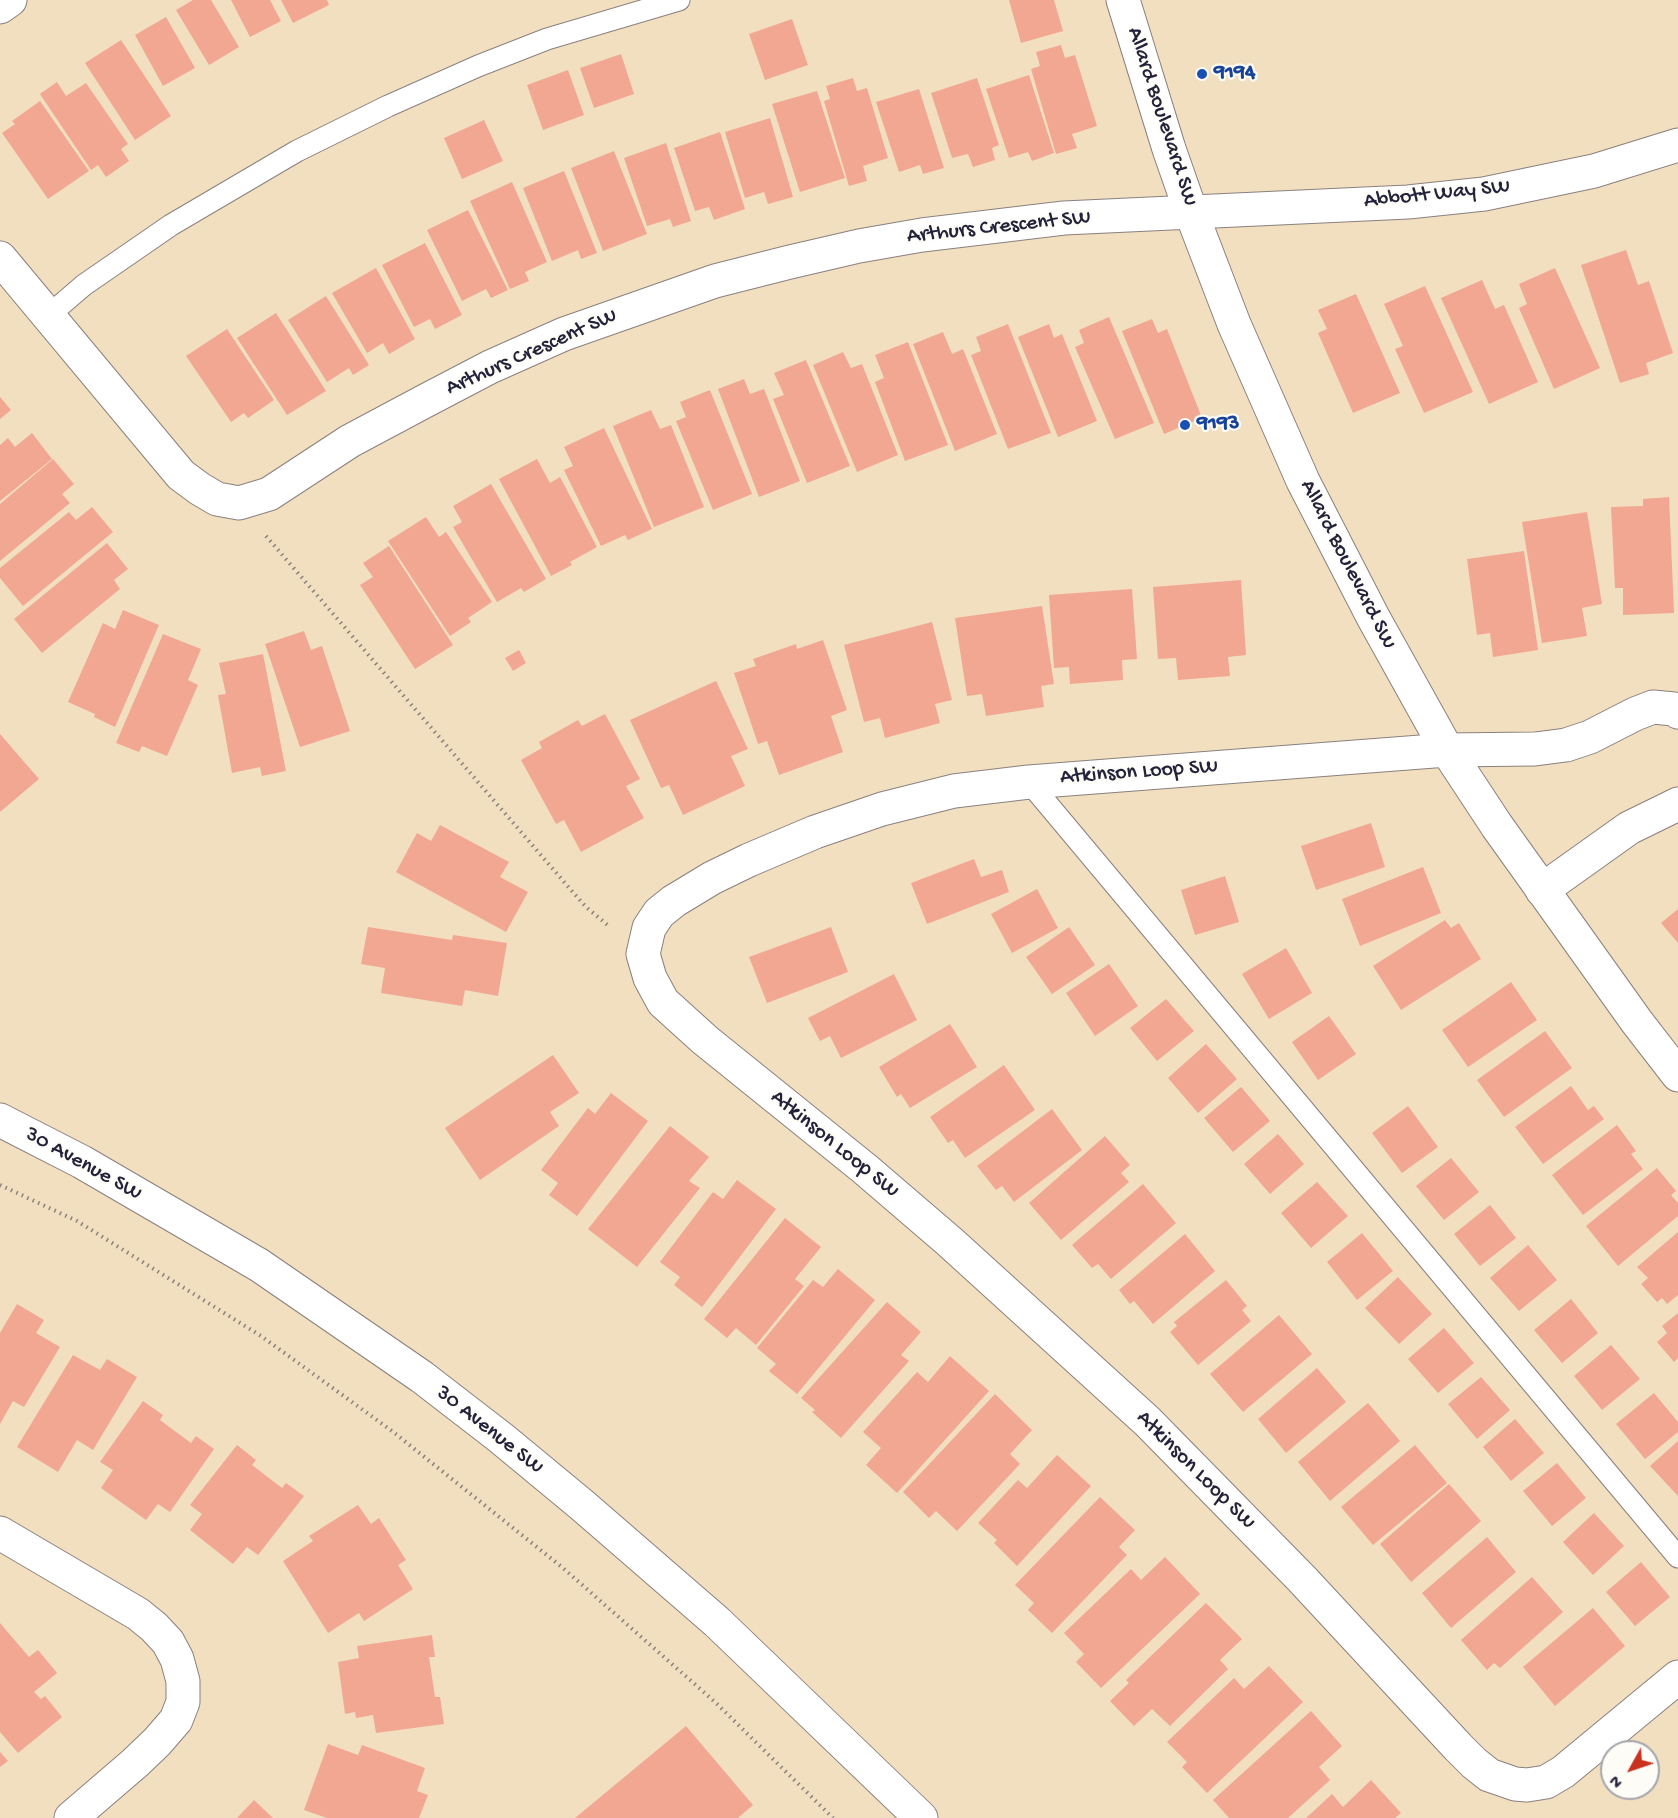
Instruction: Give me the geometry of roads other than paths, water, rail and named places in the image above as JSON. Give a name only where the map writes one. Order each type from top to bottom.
[{"type":"street","points":[[0,7],[10,0]]},
{"type":"street","name":"Allard Boulevard SW","points":[[1123,0],[1191,212],[1234,324],[1303,481],[1373,617],[1447,750],[1542,890],[1678,1075]]},
{"type":"street","name":"Abbott Way SW","points":[[1191,212],[1408,202],[1484,194],[1594,171],[1678,145]]},
{"type":"street","name":"Arthurs Crescent SW","points":[[49,315],[182,474],[217,499],[239,503],[269,494],[350,441],[490,367],[564,334],[715,281],[859,246],[922,235],[1064,218],[1191,212]]},
{"type":"street","points":[[0,258],[49,315]]},
{"type":"street","name":"Atkinson Loop SW","points":[[1678,712],[1653,707],[1590,737],[1566,745],[1535,749],[1447,750],[1029,782],[954,791],[882,809],[815,832],[712,878],[659,913],[650,928],[643,954],[650,978],[663,1002],[705,1040],[951,1242],[1148,1422],[1302,1579],[1458,1747],[1489,1775],[1515,1784],[1546,1782],[1563,1772],[1678,1677]]},
{"type":"street","points":[[1542,890],[1629,828],[1678,804]]},
{"type":"street","name":"30 Avenue SW","points":[[0,1120],[82,1162],[259,1265],[422,1377],[582,1505],[708,1615],[921,1818]]},
{"type":"street","points":[[0,1533],[138,1614],[168,1642],[177,1659],[183,1681],[183,1702],[176,1720],[142,1756],[71,1818]]},
{"type":"lane","points":[[49,315],[84,285],[171,225],[297,150],[478,66],[547,39],[679,0]]},
{"type":"lane","points":[[1029,782],[1678,1557]]},
{"type":"place","name":"9194","points":[[1202,74]]},
{"type":"place","name":"9193","points":[[1185,425]]}]
